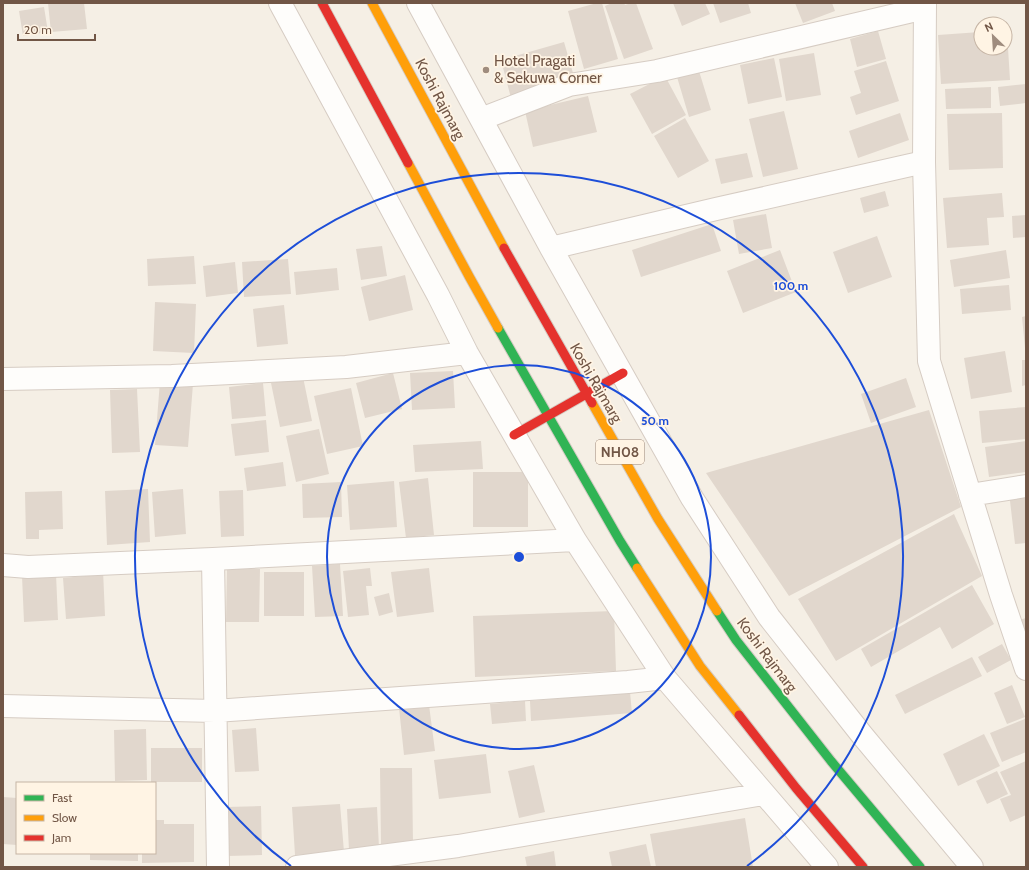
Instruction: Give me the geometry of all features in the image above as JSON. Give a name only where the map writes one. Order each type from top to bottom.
[{"type":"main road","name":"NH08","points":[[322,3],[470,278],[620,541],[700,666],[796,788],[863,867]]},
{"type":"main road","name":"Koshi Rajmarg","points":[[372,3],[509,257],[658,518],[736,640],[831,761],[920,867]]},
{"type":"main road","points":[[514,434],[622,373]]},
{"type":"street","points":[[280,3],[435,288],[467,352],[575,540],[665,678],[827,867]]},
{"type":"street","points":[[418,3],[550,248],[692,498],[769,617],[862,735],[972,867]]},
{"type":"street","points":[[481,120],[569,85],[657,71],[925,5],[924,162],[929,360],[1001,595],[1026,669]]},
{"type":"street","points":[[550,248],[924,162]]},
{"type":"street","points":[[3,379],[172,376],[346,367],[467,352]]},
{"type":"street","points":[[970,495],[1026,486]]},
{"type":"street","points":[[3,565],[28,567],[213,559],[575,540]]},
{"type":"street","points":[[213,559],[218,867]]},
{"type":"street","points":[[3,706],[215,711],[628,682],[665,678]]},
{"type":"street","points":[[297,867],[458,846],[763,794]]},
{"type":"building","points":[[48,3],[84,3],[87,29],[51,32]]},
{"type":"building","points":[[602,3],[618,59],[584,69],[568,11]]},
{"type":"building","points":[[612,3],[624,3],[625,5],[636,3],[653,49],[624,59],[605,6]]},
{"type":"building","points":[[673,3],[705,3],[710,14],[682,26]]},
{"type":"building","points":[[713,3],[748,3],[751,13],[720,23]]},
{"type":"building","points":[[795,3],[832,3],[835,11],[803,23]]},
{"type":"building","points":[[44,7],[48,32],[23,36],[19,11]]},
{"type":"building","points":[[878,31],[886,59],[857,67],[850,39]]},
{"type":"building","points":[[973,32],[973,56],[1008,56],[1010,80],[941,84],[938,35]]},
{"type":"building","points":[[564,42],[575,80],[511,98],[501,60]]},
{"type":"building","points":[[814,53],[821,95],[786,101],[779,59]]},
{"type":"building","points":[[774,58],[782,97],[748,104],[740,65]]},
{"type":"building","points":[[886,61],[899,101],[856,115],[850,97],[861,93],[854,71]]},
{"type":"building","points":[[699,71],[711,110],[689,117],[677,77]]},
{"type":"building","points":[[665,76],[686,115],[652,134],[630,94]]},
{"type":"building","points":[[1026,84],[1026,103],[1000,106],[998,87]]},
{"type":"building","points":[[991,87],[991,108],[946,109],[945,89]]},
{"type":"building","points":[[588,96],[597,132],[533,147],[525,111]]},
{"type":"building","points":[[784,111],[798,169],[763,177],[749,119]]},
{"type":"building","points":[[900,113],[909,140],[858,158],[849,131]]},
{"type":"building","points":[[1002,113],[1003,168],[949,170],[947,114]]},
{"type":"building","points":[[685,118],[709,161],[678,178],[654,136]]},
{"type":"building","points":[[747,153],[753,177],[721,184],[715,159]]},
{"type":"building","points":[[885,191],[889,206],[864,213],[860,198]]},
{"type":"building","points":[[1002,193],[1004,217],[987,218],[989,245],[947,248],[943,198]]},
{"type":"building","points":[[766,214],[772,248],[739,254],[733,220]]},
{"type":"building","points":[[1026,215],[1026,237],[1013,238],[1012,216]]},
{"type":"building","points":[[712,224],[721,251],[641,277],[632,250]]},
{"type":"building","points":[[877,236],[892,277],[848,293],[833,252]]},
{"type":"building","points":[[382,246],[387,276],[361,280],[356,249]]},
{"type":"building","points":[[780,250],[796,292],[743,313],[727,271]]},
{"type":"building","points":[[1006,250],[1010,278],[954,287],[950,260]]},
{"type":"building","points":[[194,256],[196,284],[148,286],[147,259]]},
{"type":"building","points":[[288,259],[291,294],[244,297],[242,262]]},
{"type":"building","points":[[235,262],[238,293],[206,297],[203,266]]},
{"type":"building","points":[[337,268],[339,290],[296,295],[294,272]]},
{"type":"building","points":[[405,275],[413,310],[369,321],[361,287]]},
{"type":"building","points":[[1009,285],[1011,310],[962,314],[960,289]]},
{"type":"building","points":[[155,302],[196,304],[194,353],[153,351]]},
{"type":"building","points":[[284,305],[288,344],[257,347],[253,309]]},
{"type":"building","points":[[1026,316],[1026,348],[1025,348],[1022,317]]},
{"type":"building","points":[[1005,351],[1012,392],[971,399],[964,358]]},
{"type":"building","points":[[1022,360],[1026,360],[1026,385],[1022,386]]},
{"type":"building","points":[[453,371],[455,408],[412,410],[410,373]]},
{"type":"building","points":[[393,373],[402,409],[365,418],[356,383]]},
{"type":"building","points":[[303,377],[312,421],[280,427],[271,383]]},
{"type":"building","points":[[906,378],[916,407],[871,423],[861,394]]},
{"type":"building","points":[[160,381],[193,384],[188,447],[155,445]]},
{"type":"building","points":[[263,383],[266,416],[232,419],[229,387]]},
{"type":"building","points":[[351,388],[363,446],[327,454],[314,396]]},
{"type":"building","points":[[137,389],[140,452],[112,453],[110,390]]},
{"type":"building","points":[[1026,407],[1026,439],[982,443],[979,411]]},
{"type":"building","points":[[929,410],[961,507],[789,596],[706,473]]},
{"type":"building","points":[[266,420],[269,452],[235,456],[231,424]]},
{"type":"building","points":[[319,429],[329,474],[296,482],[286,436]]},
{"type":"building","points":[[481,441],[483,469],[415,472],[413,445]]},
{"type":"building","points":[[1026,441],[1026,472],[989,477],[985,447]]},
{"type":"building","points":[[283,462],[286,486],[247,491],[244,468]]},
{"type":"building","points":[[473,472],[528,472],[528,527],[473,527]]},
{"type":"building","points":[[428,478],[434,535],[406,538],[399,482]]},
{"type":"building","points":[[394,481],[397,527],[350,530],[347,485]]},
{"type":"building","points":[[341,482],[342,517],[303,518],[302,484]]},
{"type":"building","points":[[148,489],[150,542],[107,545],[105,491]]},
{"type":"building","points":[[183,489],[186,534],[155,537],[152,492]]},
{"type":"building","points":[[243,490],[244,536],[221,537],[219,491]]},
{"type":"building","points":[[1026,490],[1026,543],[1015,544],[1009,492]]},
{"type":"building","points":[[62,491],[63,529],[39,530],[39,539],[26,539],[25,492]]},
{"type":"building","points":[[954,514],[982,576],[836,661],[798,599]]},
{"type":"building","points":[[340,564],[343,616],[315,617],[312,566]]},
{"type":"building","points":[[227,568],[260,569],[259,622],[226,622]]},
{"type":"building","points":[[370,568],[372,586],[366,586],[369,615],[348,617],[343,571]]},
{"type":"building","points":[[429,568],[434,612],[397,617],[391,572]]},
{"type":"building","points":[[103,570],[105,616],[66,619],[63,578],[85,576],[85,572]]},
{"type":"building","points":[[264,572],[304,572],[304,616],[264,616]]},
{"type":"building","points":[[56,574],[58,620],[24,622],[22,576]]},
{"type":"building","points":[[972,585],[994,624],[952,649],[940,627],[871,667],[861,649]]},
{"type":"building","points":[[389,593],[393,612],[379,616],[374,597]]},
{"type":"building","points":[[614,611],[616,671],[475,677],[473,616]]},
{"type":"building","points":[[1026,618],[1026,637],[1019,620]]},
{"type":"building","points":[[1002,644],[1011,660],[987,673],[978,657]]},
{"type":"building","points":[[972,657],[982,676],[905,714],[895,695]]},
{"type":"building","points":[[1012,685],[1025,717],[1007,724],[994,693]]},
{"type":"building","points":[[630,692],[632,713],[531,721],[530,701]]},
{"type":"building","points":[[525,701],[526,721],[492,724],[490,704]]},
{"type":"building","points":[[429,705],[435,751],[404,755],[399,708]]},
{"type":"building","points":[[1025,719],[1026,752],[1002,762],[990,733]]},
{"type":"building","points":[[256,728],[259,771],[235,772],[232,730]]},
{"type":"building","points":[[146,729],[147,780],[115,781],[114,730]]},
{"type":"building","points":[[984,734],[1000,766],[958,786],[943,754]]},
{"type":"building","points":[[151,748],[202,748],[202,782],[151,782]]},
{"type":"building","points":[[486,754],[491,793],[439,799],[434,760]]},
{"type":"building","points":[[1026,761],[1026,815],[1010,822],[1000,799],[1011,795],[1000,772]]},
{"type":"building","points":[[534,765],[545,812],[519,818],[508,771]]},
{"type":"building","points":[[380,768],[412,768],[413,845],[381,845]]},
{"type":"building","points":[[997,771],[1008,794],[987,804],[976,781]]},
{"type":"building","points":[[3,797],[16,798],[16,845],[3,844]]},
{"type":"building","points":[[340,804],[344,852],[295,855],[292,807]]},
{"type":"building","points":[[261,806],[262,855],[227,856],[227,807]]},
{"type":"building","points":[[377,807],[379,848],[349,850],[347,809]]},
{"type":"building","points":[[745,818],[753,867],[656,867],[650,834]]},
{"type":"building","points":[[156,820],[164,820],[164,824],[194,824],[194,862],[142,863],[142,854],[156,854]]},
{"type":"building","points":[[646,844],[651,867],[612,867],[609,852]]},
{"type":"building","points":[[554,851],[556,867],[527,867],[525,857]]},
{"type":"building","points":[[90,854],[138,854],[138,861],[90,860]]},
{"type":"traffic: fast","points":[[498,328],[637,568]]},
{"type":"traffic: fast","points":[[717,611],[736,640],[831,761],[920,867]]},
{"type":"traffic: slow","points":[[372,3],[504,248]]},
{"type":"traffic: slow","points":[[408,163],[498,328]]},
{"type":"traffic: slow","points":[[592,403],[658,519],[717,611]]},
{"type":"traffic: slow","points":[[637,568],[700,666],[739,715]]},
{"type":"traffic: jam","points":[[322,3],[408,163]]},
{"type":"traffic: jam","points":[[504,248],[592,403]]},
{"type":"traffic: jam","points":[[514,435],[623,373]]},
{"type":"traffic: jam","points":[[739,715],[796,788],[863,867]]},
{"type":"place","name":"Hotel Pragati & Sekuwa Corner","points":[[486,70]]}]
